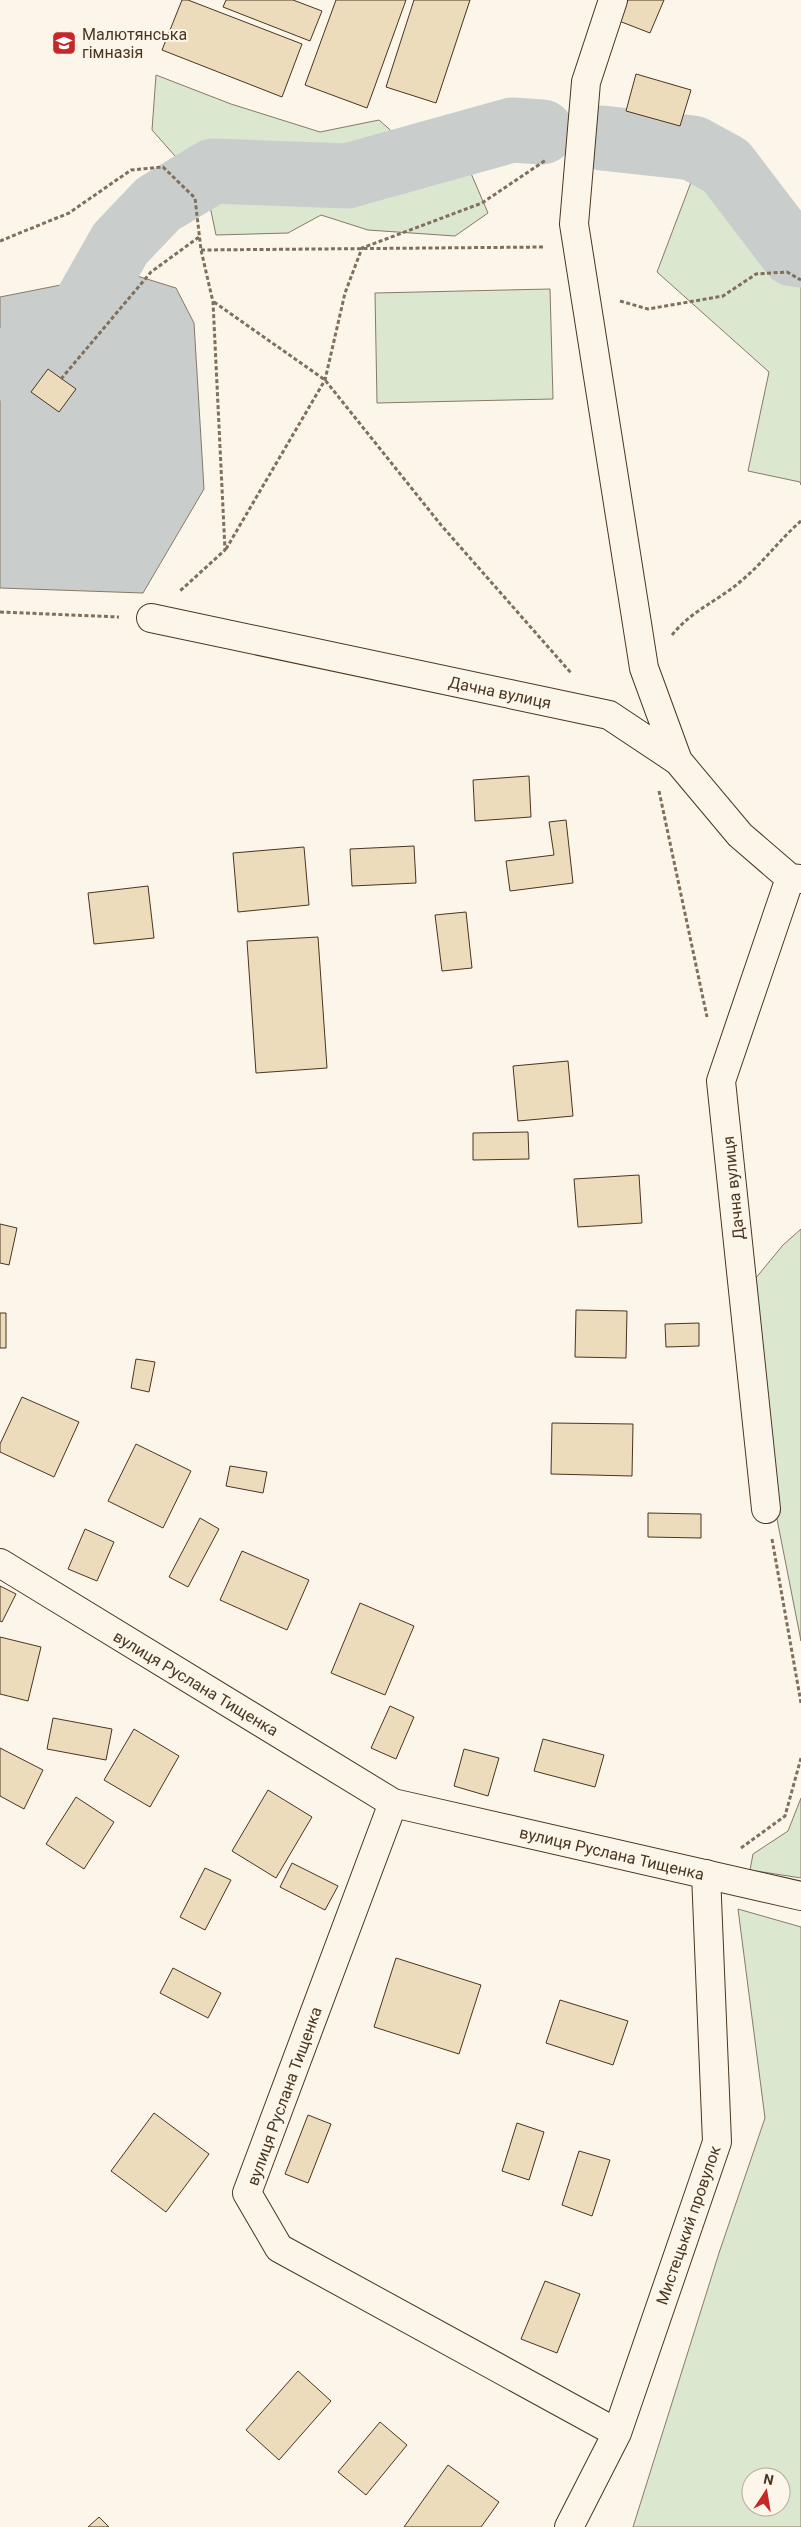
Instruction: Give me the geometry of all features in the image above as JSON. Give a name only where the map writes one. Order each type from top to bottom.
[{"type":"street","points":[[613,0],[586,82],[574,224],[587,292],[644,668],[678,761]]},
{"type":"street","name":"Дачна вулиця","points":[[151,618],[609,716],[648,744],[678,761],[740,835],[795,878],[721,1081],[766,1509]]},
{"type":"street","name":"вулиця Руслана Тищенка","points":[[0,1563],[393,1803],[801,1896]]},
{"type":"street","name":"вулиця Руслана Тищенка","points":[[393,1803],[247,2193],[278,2248],[617,2433]]},
{"type":"street","name":"Мистецький провулок","points":[[569,2527],[617,2433],[717,2142],[706,1874]]},
{"type":"path","points":[[0,612],[151,618],[225,550],[325,380],[344,293],[362,248],[482,203],[582,136]]},
{"type":"path","points":[[0,240],[69,212],[131,170],[163,167],[195,198],[201,250],[213,302],[225,550]]},
{"type":"path","points":[[61,379],[152,272],[200,237]]},
{"type":"path","points":[[201,250],[578,247]]},
{"type":"path","points":[[587,292],[648,309],[723,296],[756,274],[787,272],[801,280]]},
{"type":"path","points":[[213,302],[325,380],[440,525],[576,679]]},
{"type":"path","points":[[644,668],[684,620],[741,581],[779,540],[801,521]]},
{"type":"path","points":[[648,744],[709,1023]]},
{"type":"path","points":[[766,1509],[801,1703]]},
{"type":"path","points":[[706,1874],[785,1816],[801,1758]]},
{"type":"green space","points":[[156,75],[231,104],[320,132],[379,120],[405,143],[417,175],[470,171],[488,213],[455,236],[368,230],[321,215],[288,233],[216,235],[207,192],[152,130]]},
{"type":"green space","points":[[728,137],[801,231],[801,485],[800,482],[748,471],[769,372],[657,272],[693,177]]},
{"type":"green space","points":[[550,289],[553,399],[377,403],[375,293]]},
{"type":"green space","points":[[801,1229],[801,1641],[777,1519],[757,1331],[755,1279],[783,1245]]},
{"type":"green space","points":[[801,1798],[801,1878],[750,1870],[753,1854],[788,1831]]},
{"type":"green space","points":[[738,1909],[801,1927],[801,2527],[633,2527],[719,2253],[765,2118]]},
{"type":"shaded area","points":[[150,219],[134,275],[176,288],[194,323],[204,489],[143,593],[0,588],[0,297],[86,280],[127,224]]},
{"type":"building","points":[[182,0],[188,0],[302,44],[282,97],[162,50]]},
{"type":"building","points":[[226,0],[293,0],[322,11],[310,41],[223,7]]},
{"type":"building","points":[[336,0],[406,0],[367,108],[305,85]]},
{"type":"building","points":[[414,0],[470,0],[436,103],[386,87]]},
{"type":"building","points":[[628,0],[664,0],[650,33],[619,21]]},
{"type":"building","points":[[636,74],[691,90],[680,126],[626,111]]},
{"type":"building","points":[[48,369],[76,389],[59,412],[31,392]]},
{"type":"building","points":[[529,776],[531,817],[475,821],[473,780]]},
{"type":"building","points":[[566,820],[573,883],[510,891],[506,861],[554,855],[549,822]]},
{"type":"building","points":[[414,846],[416,883],[352,886],[350,849]]},
{"type":"building","points":[[304,847],[309,905],[238,912],[233,853]]},
{"type":"building","points":[[148,886],[154,938],[94,944],[88,893]]},
{"type":"building","points":[[466,912],[472,968],[442,971],[435,915]]},
{"type":"building","points":[[318,937],[327,1068],[256,1073],[247,941]]},
{"type":"building","points":[[568,1061],[573,1116],[518,1121],[513,1066]]},
{"type":"building","points":[[528,1132],[529,1159],[473,1160],[473,1133]]},
{"type":"building","points":[[639,1175],[642,1223],[578,1227],[574,1179]]},
{"type":"building","points":[[0,1224],[17,1228],[9,1265],[0,1263]]},
{"type":"building","points":[[576,1310],[627,1311],[626,1358],[575,1357]]},
{"type":"building","points":[[0,1313],[6,1313],[6,1348],[0,1348]]},
{"type":"building","points":[[699,1323],[699,1346],[666,1347],[665,1324]]},
{"type":"building","points":[[136,1359],[155,1362],[149,1392],[131,1388]]},
{"type":"building","points":[[22,1397],[79,1422],[54,1477],[0,1452],[0,1444]]},
{"type":"building","points":[[552,1423],[633,1424],[632,1476],[551,1474]]},
{"type":"building","points":[[136,1444],[191,1471],[163,1528],[108,1501]]},
{"type":"building","points":[[230,1466],[267,1472],[263,1493],[226,1486]]},
{"type":"building","points":[[648,1513],[701,1514],[701,1538],[648,1537]]},
{"type":"building","points":[[200,1518],[219,1529],[188,1587],[169,1577]]},
{"type":"building","points":[[85,1529],[114,1542],[97,1581],[68,1569]]},
{"type":"building","points":[[242,1551],[309,1580],[287,1630],[220,1600]]},
{"type":"building","points":[[0,1586],[16,1594],[2,1622],[0,1621]]},
{"type":"building","points":[[360,1603],[414,1626],[385,1695],[331,1673]]},
{"type":"building","points":[[0,1637],[41,1647],[28,1701],[0,1694]]},
{"type":"building","points":[[390,1706],[414,1717],[396,1759],[371,1748]]},
{"type":"building","points":[[53,1718],[112,1729],[106,1760],[47,1749]]},
{"type":"building","points":[[134,1729],[179,1756],[150,1807],[104,1780]]},
{"type":"building","points":[[543,1739],[604,1755],[595,1787],[534,1771]]},
{"type":"building","points":[[0,1748],[43,1770],[24,1809],[0,1796]]},
{"type":"building","points":[[464,1749],[499,1758],[488,1796],[454,1786]]},
{"type":"building","points":[[268,1790],[312,1817],[276,1878],[232,1851]]},
{"type":"building","points":[[76,1797],[114,1822],[84,1869],[46,1844]]},
{"type":"building","points":[[292,1863],[338,1886],[325,1910],[280,1887]]},
{"type":"building","points":[[205,1868],[231,1880],[205,1930],[180,1917]]},
{"type":"building","points":[[396,1958],[481,1985],[459,2054],[374,2027]]},
{"type":"building","points":[[173,1968],[221,1993],[208,2018],[160,1993]]},
{"type":"building","points":[[560,2000],[628,2021],[613,2065],[546,2043]]},
{"type":"building","points":[[154,2113],[209,2154],[166,2212],[111,2171]]},
{"type":"building","points":[[308,2115],[331,2124],[308,2183],[285,2174]]},
{"type":"building","points":[[517,2123],[544,2132],[529,2180],[502,2171]]},
{"type":"building","points":[[579,2151],[610,2160],[592,2216],[562,2205]]},
{"type":"building","points":[[545,2281],[580,2294],[557,2353],[521,2339]]},
{"type":"building","points":[[298,2371],[331,2401],[279,2460],[246,2430]]},
{"type":"building","points":[[380,2422],[407,2445],[366,2495],[338,2472]]},
{"type":"building","points":[[448,2465],[499,2502],[481,2527],[404,2527]]},
{"type":"building","points":[[99,2517],[109,2527],[88,2527]]},
{"type":"waterway","points":[[0,368],[82,311],[120,244],[158,204],[213,171],[347,176],[512,130],[542,132]]},
{"type":"waterway","points":[[602,138],[693,148],[726,166],[793,254],[801,255]]},
{"type":"place","name":"Малютянська гімназія","points":[[64,43]]}]
